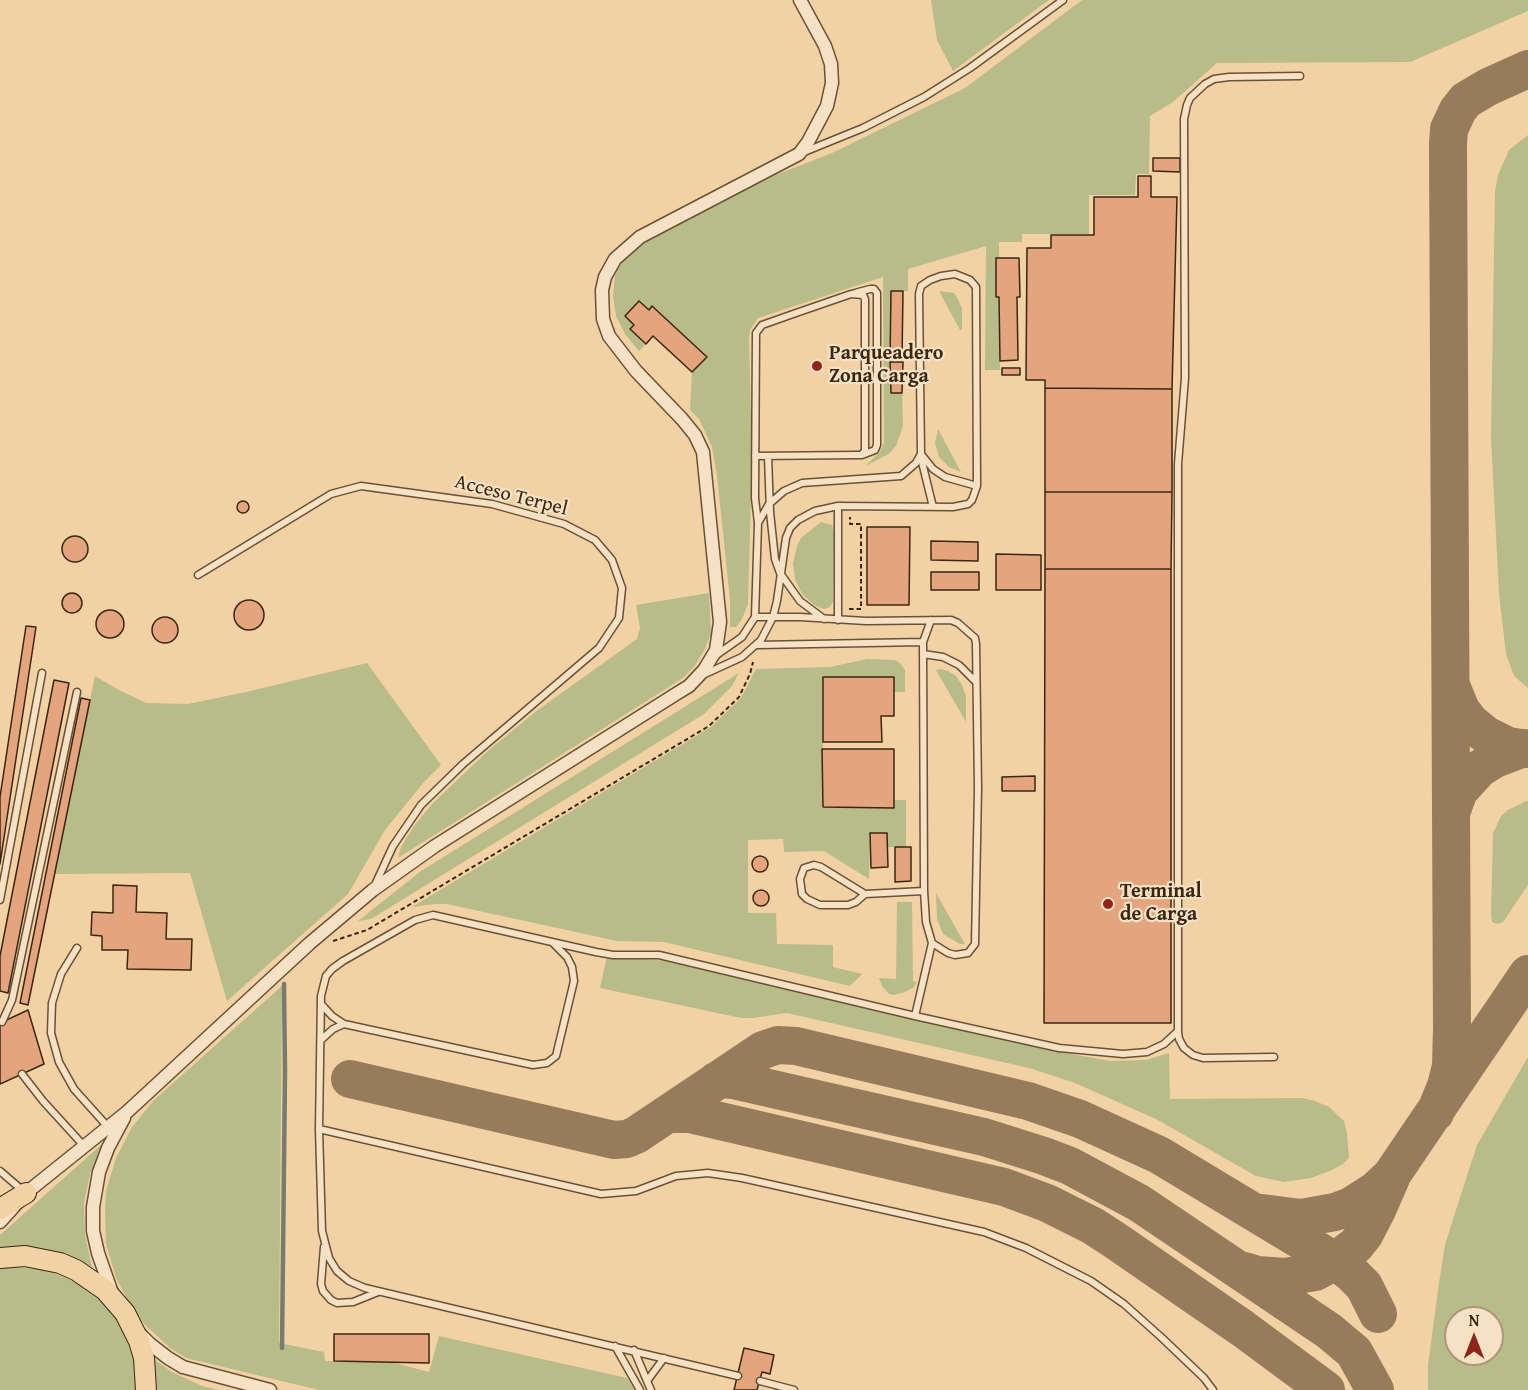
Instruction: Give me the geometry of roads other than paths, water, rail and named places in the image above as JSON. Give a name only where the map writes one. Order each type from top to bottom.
[{"type":"main road","points":[[0,1209],[26,1193]]},
{"type":"main road","points":[[0,1258],[25,1256],[60,1263],[91,1279],[117,1303],[132,1325],[144,1358],[146,1390]]},
{"type":"street","points":[[0,1222],[26,1193],[128,1112],[320,935],[373,890],[435,846],[676,694],[698,677],[710,660],[716,650],[720,622],[703,452],[682,419],[636,371],[609,336],[603,319],[602,290],[604,277],[615,259],[640,237],[799,154],[816,129],[827,106],[832,83],[831,64],[825,46],[800,0]]},
{"type":"street","points":[[117,1303],[98,1253],[93,1231],[93,1207],[99,1172],[108,1148],[128,1112]]},
{"type":"street","points":[[132,1325],[150,1344],[183,1367],[270,1390]]},
{"type":"lane","points":[[799,154],[863,128],[924,97],[970,68],[1063,0]]},
{"type":"lane","points":[[1274,1057],[1203,1058],[1193,1055],[1184,1048],[1178,1031],[1178,464],[1185,378],[1184,119],[1186,105],[1190,98],[1205,84],[1214,80],[1229,77],[1300,76]]},
{"type":"lane","points":[[698,677],[742,657],[757,645],[765,634],[773,617],[786,537],[790,528],[798,520],[815,511],[850,504],[933,507],[953,507],[968,504],[976,494],[976,287],[962,276],[941,276],[930,280],[921,286],[918,294],[921,454],[933,507]]},
{"type":"lane","points":[[710,660],[742,637],[755,617],[758,523],[754,498],[755,338],[759,328],[851,294],[874,289],[877,293],[877,445],[875,450],[861,455],[755,456]]},
{"type":"lane","points":[[851,294],[859,294],[865,299],[866,446],[861,455]]},
{"type":"lane","points":[[758,523],[770,504],[784,491],[802,483],[902,476],[921,454]]},
{"type":"lane","points":[[921,454],[933,469],[945,477],[977,486]]},
{"type":"lane","points":[[768,456],[775,559],[780,573],[800,601],[824,619]]},
{"type":"lane","name":"Acceso Terpel","points":[[198,575],[331,494],[362,486],[492,504],[564,524],[595,540],[612,560],[622,588],[618,618],[599,648],[463,764],[421,805],[393,846],[373,890]]},
{"type":"lane","points":[[838,506],[838,620]]},
{"type":"lane","points":[[755,617],[849,621],[931,620],[958,623],[975,638],[978,789],[975,944],[968,953],[955,954],[948,953],[932,943]]},
{"type":"lane","points":[[915,1016],[932,943],[926,922],[924,891],[923,654],[923,642],[931,620]]},
{"type":"lane","points":[[757,645],[923,642]]},
{"type":"lane","points":[[923,654],[943,657],[959,665],[976,682]]},
{"type":"lane","points":[[0,900],[42,673]]},
{"type":"lane","points":[[0,1018],[2,1022],[12,1000],[77,692]]},
{"type":"lane","points":[[865,894],[856,902],[848,905],[820,905],[802,894],[800,879],[804,868],[814,865],[865,894],[924,891]]},
{"type":"lane","points":[[738,1376],[378,1292],[349,1281],[337,1271],[329,1258],[322,1232],[319,1129],[321,1004],[323,986],[332,969],[425,916],[444,917],[613,954],[659,956],[1059,1048],[1123,1054],[1147,1052],[1164,1044],[1178,1031]]},
{"type":"lane","points":[[321,1004],[332,1016],[344,1023],[533,1065],[547,1063],[556,1056],[574,981],[572,967],[567,957],[551,941]]},
{"type":"lane","points":[[77,948],[61,974],[52,1003],[51,1033],[59,1062],[74,1089],[108,1127]]},
{"type":"lane","points":[[321,1040],[344,1023]]},
{"type":"lane","points":[[22,1074],[84,1146]]},
{"type":"lane","points":[[319,1129],[602,1194],[636,1191],[676,1176],[708,1173],[742,1178],[984,1232],[1026,1248],[1091,1281],[1124,1304],[1154,1330],[1204,1378],[1213,1390]]},
{"type":"lane","points":[[0,1171],[26,1193]]},
{"type":"lane","points":[[324,1244],[321,1284],[326,1296],[337,1303],[345,1304],[378,1292]]},
{"type":"lane","points":[[615,1346],[640,1390]]},
{"type":"lane","points":[[634,1350],[651,1390]]},
{"type":"lane","points":[[647,1381],[664,1358]]},
{"type":"lane","points":[[760,1381],[794,1390]]},
{"type":"waterway","points":[[282,1348],[284,984]]},
{"type":"place","name":"Parqueadero Zona Carga","points":[[817,366]]},
{"type":"place","name":"Terminal de Carga","points":[[1108,904]]}]
